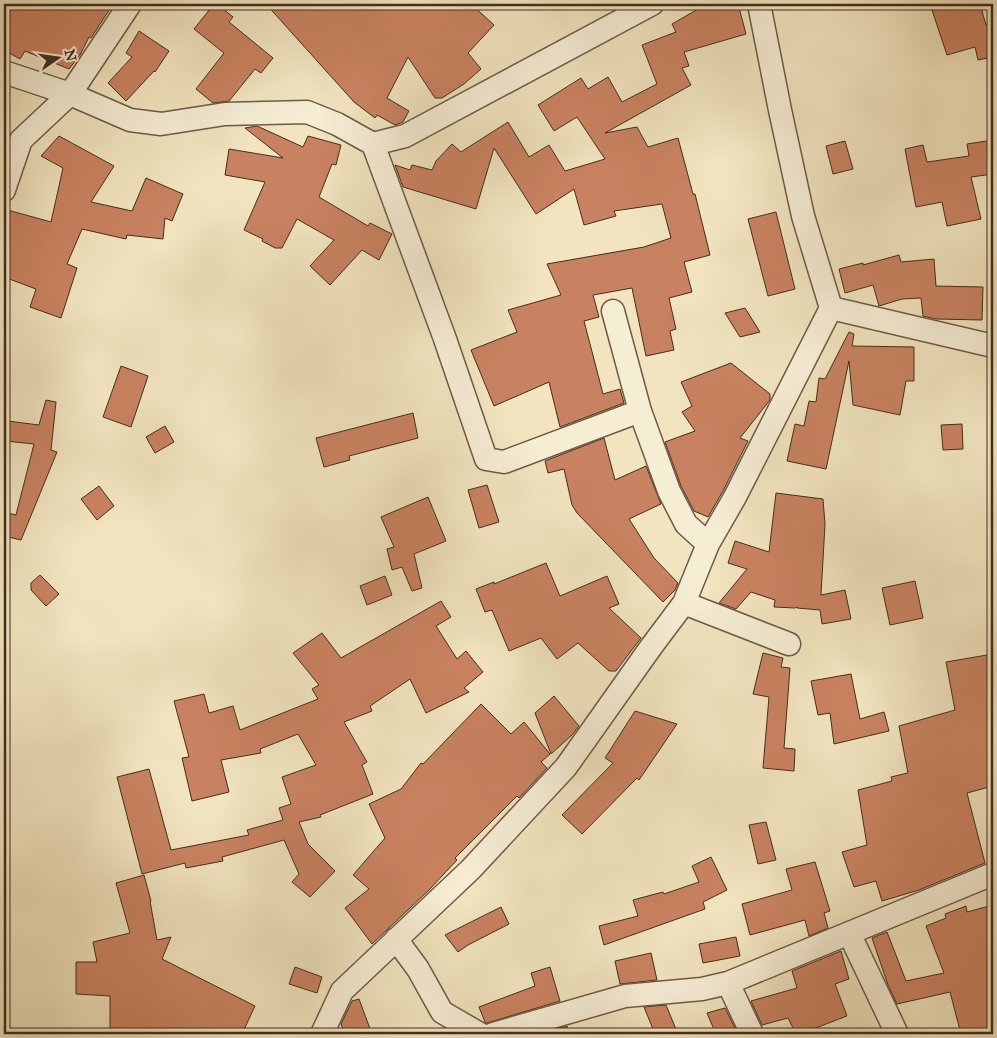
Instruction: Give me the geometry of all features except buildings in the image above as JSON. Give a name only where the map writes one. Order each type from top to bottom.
[{"type":"street","points":[[4,190],[22,140],[70,94],[130,4]]},
{"type":"street","points":[[372,144],[405,136],[652,4]]},
{"type":"street","points":[[322,1034],[342,991],[471,869],[566,767],[651,647],[684,604],[708,544],[735,497],[831,308],[804,216],[780,110],[764,8]]},
{"type":"street","points":[[4,72],[70,94],[130,120],[161,124],[225,114],[307,112],[337,124],[372,144],[445,339],[486,459],[504,462],[640,411]]},
{"type":"street","points":[[831,308],[993,346]]},
{"type":"street","points":[[613,311],[640,411],[669,491],[686,524],[708,544]]},
{"type":"street","points":[[684,604],[789,644]]},
{"type":"street","points":[[493,1034],[624,996],[702,989],[728,983],[993,874]]},
{"type":"street","points":[[849,933],[897,1034]]},
{"type":"street","points":[[396,939],[418,968],[442,1012],[480,1034]]},
{"type":"street","points":[[728,983],[752,1034]]}]
